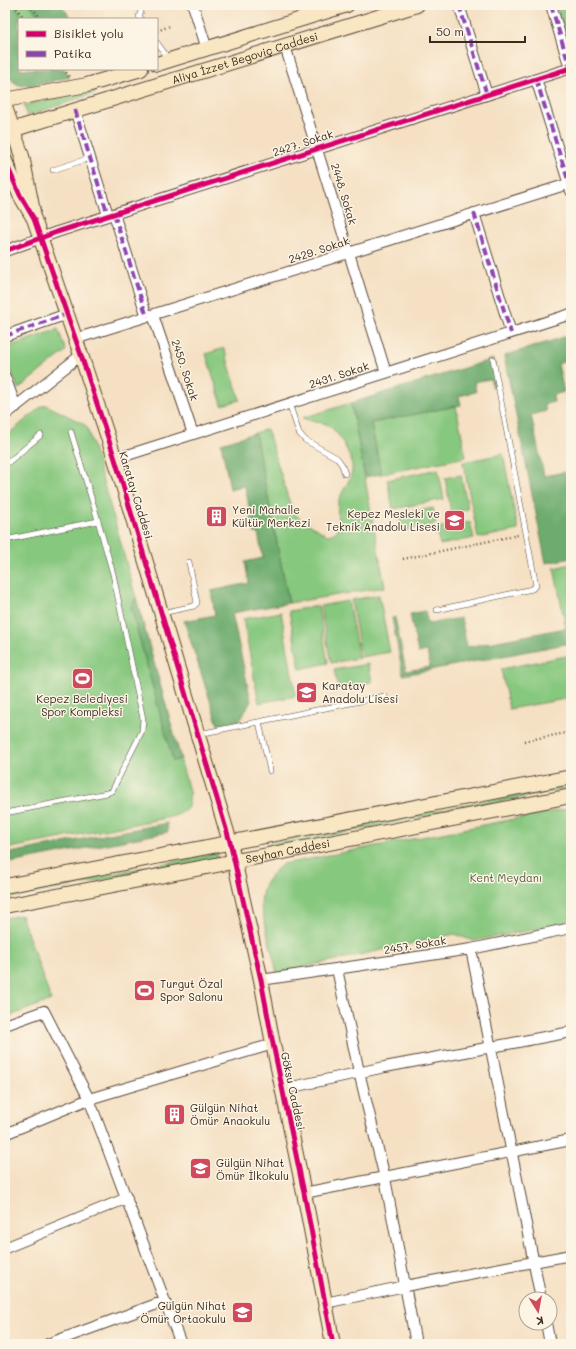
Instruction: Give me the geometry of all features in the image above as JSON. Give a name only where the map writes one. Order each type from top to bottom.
[{"type":"street","points":[[193,5],[207,49]]},
{"type":"street","points":[[163,62],[348,5]]},
{"type":"street","name":"Aliya İzzet Begoviç Caddesi","points":[[9,131],[417,5]]},
{"type":"street","points":[[459,5],[487,94]]},
{"type":"street","points":[[551,5],[571,68]]},
{"type":"street","name":"2448. Sokak","points":[[285,46],[386,373]]},
{"type":"street","name":"2427. Sokak","points":[[5,251],[40,237],[111,214],[571,68]]},
{"type":"street","points":[[5,100],[87,85],[138,70]]},
{"type":"street","points":[[536,79],[570,186]]},
{"type":"street","name":"Karatay Caddesi","points":[[5,107],[9,131],[27,177],[34,219],[67,314],[114,459],[230,842]]},
{"type":"street","name":"2450. Sokak","points":[[75,110],[90,158],[193,434]]},
{"type":"street","name":"Karatay Caddesi","points":[[5,161],[20,195],[34,219]]},
{"type":"street","name":"2429. Sokak","points":[[75,339],[474,213],[570,186]]},
{"type":"street","points":[[474,213],[511,333]]},
{"type":"street","points":[[5,336],[67,314]]},
{"type":"street","name":"2431. Sokak","points":[[114,459],[511,333],[570,318]]},
{"type":"street","points":[[5,415],[81,356]]},
{"type":"street","points":[[5,377],[16,406]]},
{"type":"street","name":"Seyhan Caddesi","points":[[5,886],[571,777]]},
{"type":"street","name":"Seyhan Caddesi","points":[[5,906],[571,796]]},
{"type":"street","name":"Göksu Caddesi","points":[[230,842],[236,861],[261,980],[333,1344]]},
{"type":"street","name":"2457. Sokak","points":[[261,980],[471,949],[571,928]]},
{"type":"street","points":[[471,949],[539,1291]]},
{"type":"street","points":[[336,969],[385,1178],[416,1344]]},
{"type":"street","points":[[5,1025],[44,1010],[89,1099],[182,1344]]},
{"type":"street","points":[[283,1089],[359,1072],[571,1032]]},
{"type":"street","points":[[5,1134],[89,1099],[273,1044]]},
{"type":"street","points":[[304,1193],[571,1140]]},
{"type":"street","points":[[5,1248],[127,1198]]},
{"type":"street","points":[[325,1303],[404,1286],[571,1255]]},
{"type":"street","points":[[48,1344],[165,1301]]},
{"type":"street","points":[[548,1331],[550,1344]]},
{"type":"lane","points":[[140,18],[143,5]]},
{"type":"lane","points":[[158,46],[163,62]]},
{"type":"lane","points":[[53,170],[90,158]]},
{"type":"lane","points":[[437,610],[535,588],[536,582],[493,359]]},
{"type":"lane","points":[[289,404],[299,433],[305,440],[337,458],[342,465],[345,474]]},
{"type":"lane","points":[[5,813],[112,791],[142,731],[144,719],[113,574],[71,432]]},
{"type":"lane","points":[[5,465],[41,435]]},
{"type":"lane","points":[[5,540],[98,521]]},
{"type":"lane","points":[[161,614],[194,606],[197,603],[189,562]]},
{"type":"lane","points":[[198,734],[385,696]]},
{"type":"lane","points":[[259,722],[270,771]]},
{"type":"path","points":[[14,5],[24,18]]},
{"type":"path","points":[[30,5],[40,18]]},
{"type":"path","points":[[158,31],[170,26]]},
{"type":"path","points":[[65,70],[70,77]]},
{"type":"path","points":[[403,559],[527,534]]},
{"type":"path","points":[[524,741],[571,732]]},
{"type":"green space","points":[[5,5],[14,5],[24,18],[18,18],[18,70],[65,70],[70,77],[23,86],[15,83],[5,73]]},
{"type":"green space","points":[[14,5],[30,5],[40,18],[24,18]]},
{"type":"green space","points":[[30,5],[61,5],[71,18],[40,18]]},
{"type":"green space","points":[[556,5],[571,5],[571,55]]},
{"type":"green space","points":[[95,90],[96,93],[27,116],[24,105]]},
{"type":"green space","points":[[11,139],[22,188],[5,144],[5,141]]},
{"type":"green space","points":[[58,329],[66,351],[18,389],[5,354],[5,348]]},
{"type":"green space","points":[[567,336],[571,350],[571,359],[558,364],[564,392],[553,395],[554,402],[544,404],[546,411],[531,415],[544,476],[564,472],[566,477],[571,476],[571,558],[546,563],[504,356]]},
{"type":"green space","points":[[224,348],[240,400],[222,405],[206,354]]},
{"type":"green space","points":[[493,359],[498,387],[493,388],[490,379],[474,382],[476,392],[459,396],[461,405],[371,423],[381,474],[365,477],[351,403]]},
{"type":"green space","points":[[351,403],[385,587],[289,603],[255,433],[267,429],[289,501],[294,512],[299,518],[327,535],[332,534],[337,531],[338,503],[351,475],[352,466],[348,452],[340,438],[331,427],[326,424],[302,418]]},
{"type":"green space","name":"Kepez Belediyesi Spor Kompleksi","points":[[46,405],[84,424],[87,427],[115,522],[189,791],[189,802],[184,811],[171,817],[5,849],[5,437],[42,406]]},
{"type":"green space","points":[[456,406],[466,457],[381,474],[371,423]]},
{"type":"green space","points":[[255,433],[289,603],[232,613],[251,701],[241,719],[218,725],[184,621],[215,615],[211,591],[249,583],[245,562],[263,558],[258,533],[254,533],[245,486],[230,489],[221,443]]},
{"type":"green space","points":[[503,454],[518,530],[478,538],[463,462]]},
{"type":"green space","points":[[438,469],[444,499],[393,509],[387,480]]},
{"type":"green space","points":[[461,475],[468,509],[451,512],[445,478]]},
{"type":"green space","points":[[433,508],[436,524],[402,531],[399,515]]},
{"type":"green space","points":[[470,522],[474,538],[440,545],[436,528]]},
{"type":"green space","points":[[571,564],[571,627],[566,628],[554,568]]},
{"type":"green space","points":[[379,595],[390,652],[361,657],[351,600]]},
{"type":"green space","points":[[136,598],[181,759],[173,761],[131,608]]},
{"type":"green space","points":[[348,601],[359,658],[331,663],[320,606]]},
{"type":"green space","points":[[318,606],[328,663],[300,669],[289,611]]},
{"type":"green space","points":[[425,611],[428,624],[461,618],[467,647],[571,627],[571,643],[403,675],[392,618],[395,617],[406,671],[430,667],[427,651],[418,653],[410,614]]},
{"type":"green space","points":[[281,612],[296,696],[259,703],[243,619]]},
{"type":"green space","points":[[571,655],[571,698],[509,709],[501,669]]},
{"type":"green space","points":[[368,664],[372,682],[338,688],[334,670]]},
{"type":"green space","points":[[571,784],[571,788],[266,848],[266,844]]},
{"type":"green space","name":"Kent Meydanı","points":[[571,808],[571,923],[473,941],[455,934],[277,973],[261,907],[264,886],[273,873],[283,864]]},
{"type":"green space","points":[[167,823],[168,832],[5,864],[5,854]]},
{"type":"green space","points":[[217,853],[218,858],[5,899],[5,895]]},
{"type":"green space","points":[[21,915],[51,1000],[5,1018],[5,918]]},
{"type":"marked path","points":[[459,5],[487,95]]},
{"type":"marked path","points":[[551,5],[570,68]]},
{"type":"marked path","points":[[536,79],[569,183]]},
{"type":"marked path","points":[[75,110],[108,215]]},
{"type":"marked path","points":[[474,213],[511,333]]},
{"type":"marked path","points":[[114,214],[147,317]]},
{"type":"marked path","points":[[5,336],[67,314]]},
{"type":"cycle path","points":[[5,251],[57,232],[571,68]]},
{"type":"cycle path","points":[[5,161],[20,195],[34,219],[81,355],[115,459],[230,842],[261,980],[333,1344]]},
{"type":"place","name":"Yeni Mahalle Kültür Merkezi","points":[[216,516]]},
{"type":"place","name":"Kepez Mesleki ve Teknik Anadolu Lisesi","points":[[455,520]]},
{"type":"place","name":"Kepez Belediyesi Spor Kompleksi","points":[[82,679]]},
{"type":"place","name":"Karatay Anadolu Lisesi","points":[[307,692]]},
{"type":"place","name":"Turgut Özal Spor Salonu","points":[[144,990]]},
{"type":"place","name":"Gülgün Nihat Ömür Anaokulu","points":[[175,1114]]},
{"type":"place","name":"Gülgün Nihat Ömür İlkokulu","points":[[201,1169]]},
{"type":"place","name":"Gülgün Nihat Ömür Ortaokulu","points":[[242,1312]]}]
